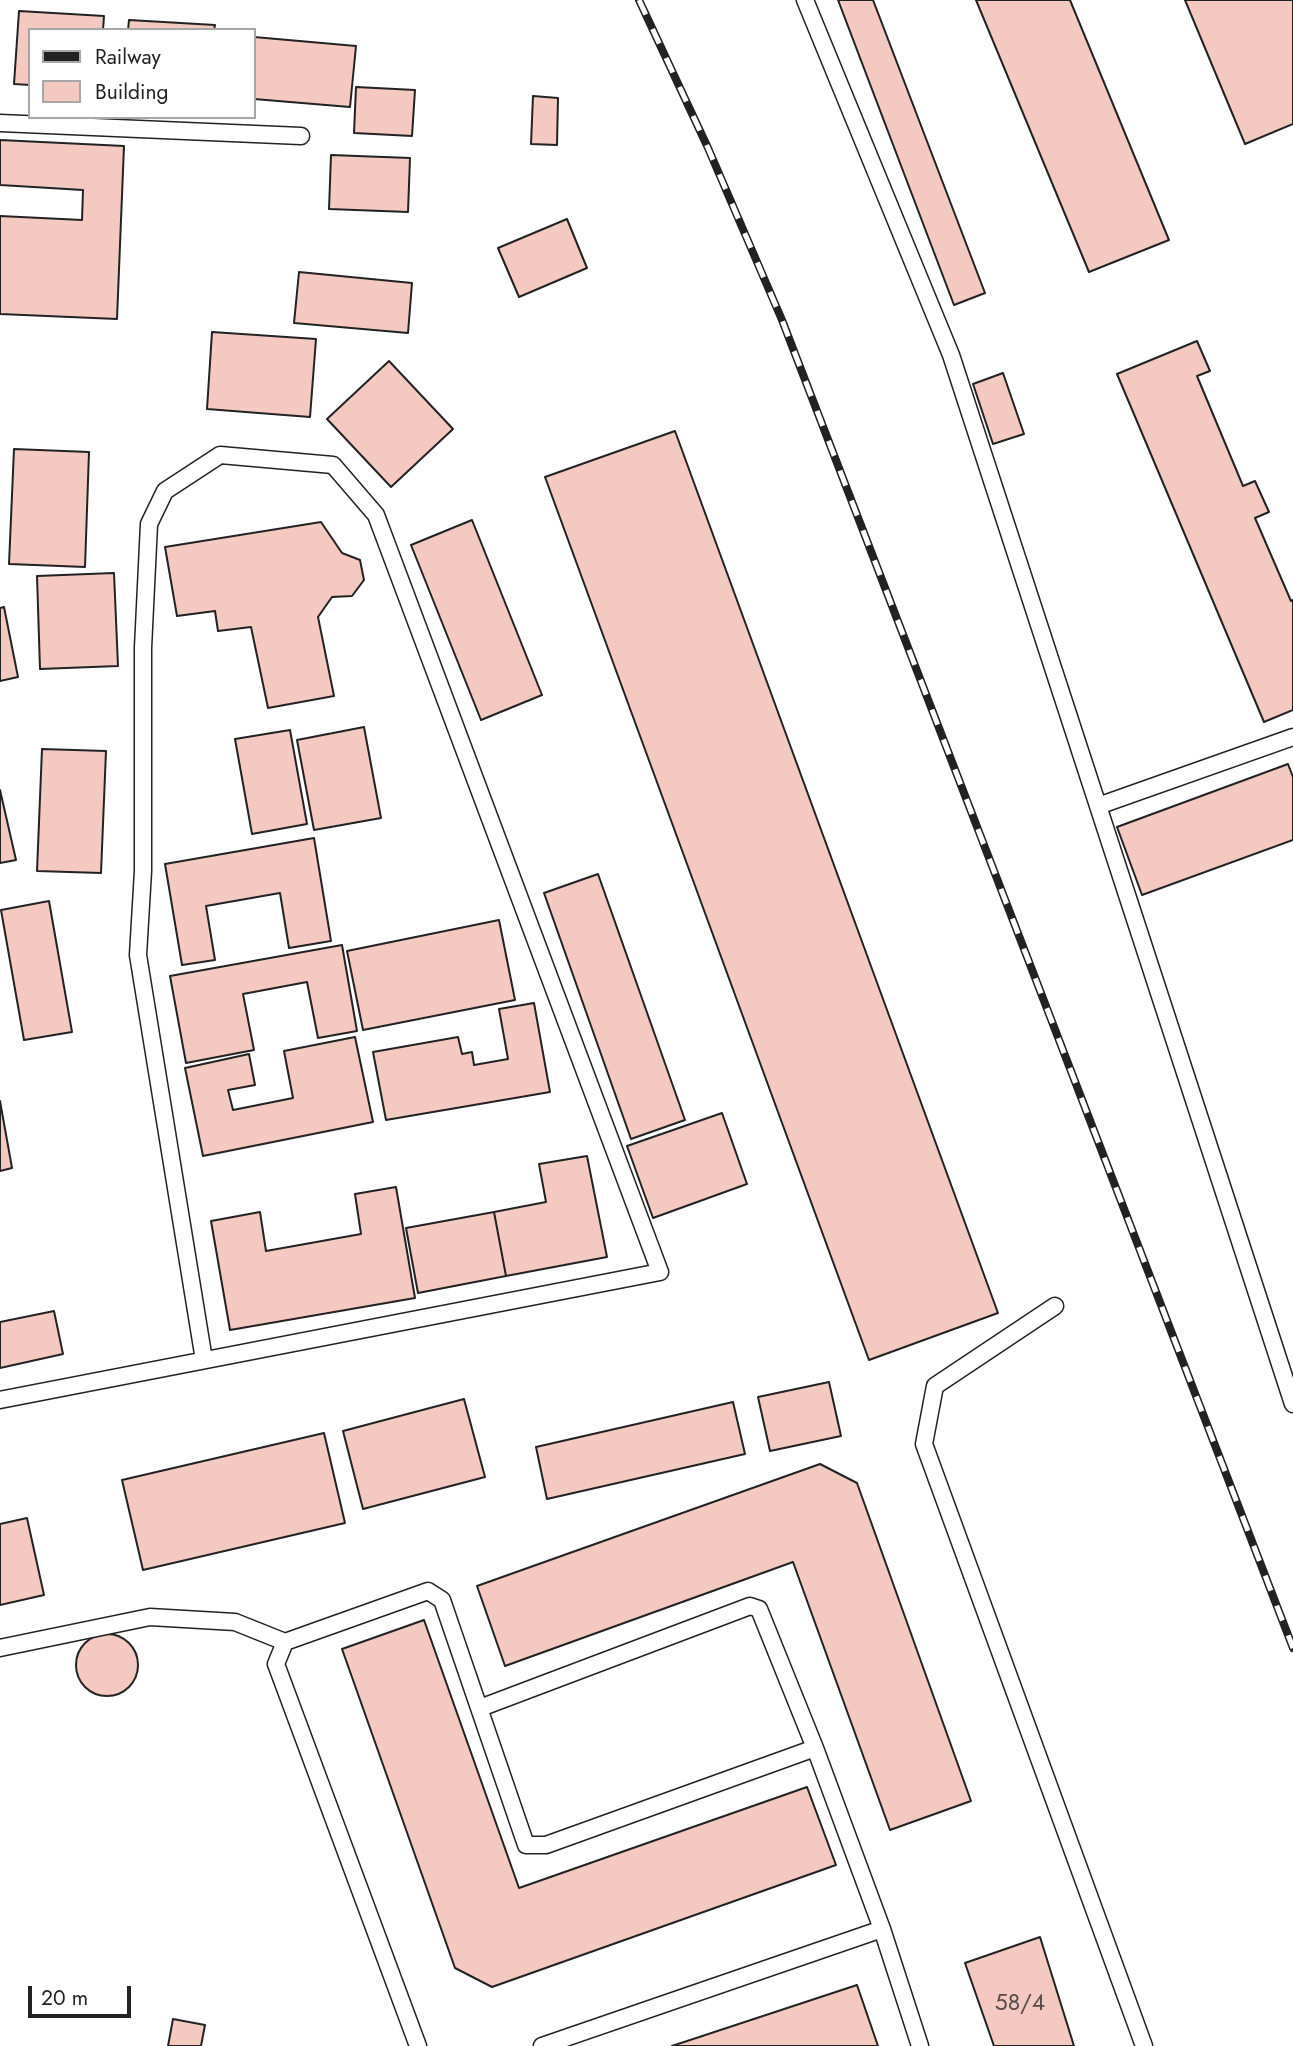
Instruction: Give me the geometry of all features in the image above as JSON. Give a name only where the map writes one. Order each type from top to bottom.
[{"type":"lane","points":[[805,0],[951,355],[1293,1404]]},
{"type":"lane","points":[[0,123],[302,136]]},
{"type":"lane","points":[[0,1400],[660,1272],[376,514],[333,465],[220,455],[165,491],[149,524],[143,648],[144,871],[138,955],[204,1360]]},
{"type":"lane","points":[[1098,806],[1293,737]]},
{"type":"lane","points":[[1055,1306],[935,1386],[924,1444],[1144,2046]]},
{"type":"lane","points":[[0,1648],[150,1617],[235,1622],[285,1642],[428,1591],[442,1600],[526,1844],[546,1845],[815,1748]]},
{"type":"lane","points":[[480,1708],[750,1606],[759,1609],[815,1748],[882,1929],[920,2046]]},
{"type":"lane","points":[[285,1642],[276,1664],[418,2046]]},
{"type":"lane","points":[[542,2046],[882,1929]]},
{"type":"building","points":[[838,0],[873,0],[985,293],[954,305]]},
{"type":"building","points":[[976,0],[1070,0],[1169,240],[1089,272]]},
{"type":"building","points":[[1185,0],[1293,0],[1293,124],[1245,144]]},
{"type":"building","points":[[19,11],[104,16],[103,28],[28,28],[28,85],[14,84]]},
{"type":"building","points":[[129,20],[215,25],[214,28],[128,28]]},
{"type":"building","points":[[256,37],[356,46],[350,107],[256,99]]},
{"type":"building","points":[[356,87],[415,90],[412,136],[354,133]]},
{"type":"building","points":[[533,96],[558,98],[557,145],[531,144]]},
{"type":"building","points":[[0,140],[124,146],[117,319],[0,314],[0,216],[82,220],[83,190],[0,185]]},
{"type":"building","points":[[331,155],[410,158],[408,212],[329,209]]},
{"type":"building","points":[[567,219],[587,268],[519,297],[498,248]]},
{"type":"building","points":[[299,272],[412,283],[408,333],[294,323]]},
{"type":"building","points":[[212,332],[316,339],[310,417],[207,409]]},
{"type":"building","points":[[1197,341],[1210,371],[1197,376],[1243,486],[1255,481],[1269,512],[1255,518],[1291,601],[1293,600],[1293,710],[1264,722],[1117,374]]},
{"type":"building","points":[[389,361],[453,429],[391,487],[327,419]]},
{"type":"building","points":[[1003,373],[1024,434],[993,444],[973,384]]},
{"type":"building","points":[[675,431],[998,1313],[869,1360],[545,477]]},
{"type":"building","points":[[14,449],[89,452],[85,567],[9,564]]},
{"type":"building","points":[[472,520],[542,695],[481,720],[411,545]]},
{"type":"building","points":[[321,522],[342,553],[360,560],[364,580],[352,596],[332,597],[318,617],[334,696],[268,708],[251,627],[218,631],[215,611],[177,616],[165,547]]},
{"type":"building","points":[[114,573],[118,666],[40,669],[37,576]]},
{"type":"building","points":[[4,607],[18,677],[0,681],[0,608]]},
{"type":"building","points":[[364,727],[381,818],[314,830],[297,740]]},
{"type":"building","points":[[290,730],[307,824],[252,834],[235,739]]},
{"type":"building","points":[[42,749],[106,751],[101,873],[37,871]]},
{"type":"building","points":[[1288,764],[1293,777],[1293,840],[1142,895],[1117,827]]},
{"type":"building","points":[[0,790],[16,860],[0,863]]},
{"type":"building","points":[[314,838],[331,941],[289,948],[280,893],[206,906],[215,960],[182,965],[165,864]]},
{"type":"building","points":[[598,874],[685,1120],[631,1139],[544,893]]},
{"type":"building","points":[[49,901],[72,1032],[24,1040],[1,910]]},
{"type":"building","points":[[499,920],[515,1000],[363,1030],[347,951]]},
{"type":"building","points":[[342,945],[357,1031],[318,1038],[307,982],[243,994],[254,1050],[186,1063],[170,976]]},
{"type":"building","points":[[534,1003],[550,1092],[386,1120],[373,1052],[458,1037],[462,1054],[472,1052],[474,1065],[508,1059],[499,1009]]},
{"type":"building","points":[[355,1037],[373,1122],[203,1156],[185,1068],[249,1054],[255,1085],[228,1090],[233,1110],[293,1098],[284,1051]]},
{"type":"building","points":[[0,1101],[12,1168],[0,1171]]},
{"type":"building","points":[[722,1113],[747,1184],[653,1218],[627,1146]]},
{"type":"building","points":[[587,1156],[607,1257],[506,1276],[494,1212],[546,1202],[539,1164]]},
{"type":"building","points":[[396,1187],[415,1298],[230,1330],[211,1221],[260,1212],[266,1251],[361,1234],[355,1194]]},
{"type":"building","points":[[494,1212],[506,1276],[418,1293],[406,1228]]},
{"type":"building","points":[[54,1311],[63,1354],[0,1368],[0,1322]]},
{"type":"building","points":[[829,1382],[841,1436],[770,1451],[758,1397]]},
{"type":"building","points":[[464,1399],[485,1477],[363,1509],[343,1431]]},
{"type":"building","points":[[733,1402],[745,1454],[547,1499],[536,1447]]},
{"type":"building","points":[[324,1433],[345,1523],[143,1570],[122,1480]]},
{"type":"building","points":[[820,1464],[857,1483],[971,1801],[890,1830],[793,1562],[505,1666],[477,1586]]},
{"type":"building","points":[[27,1518],[44,1595],[0,1605],[0,1524]]},
{"type":"building","points":[[424,1620],[519,1888],[807,1787],[836,1865],[492,1987],[455,1968],[342,1649]]},
{"type":"building","points":[[101,1634],[113,1634],[129,1643],[136,1653],[136,1677],[129,1687],[113,1696],[101,1696],[90,1691],[81,1682],[76,1671],[76,1659],[81,1648],[90,1639]]},
{"type":"building","points":[[1040,1937],[1074,2046],[994,2046],[965,1963]]},
{"type":"building","points":[[857,1985],[878,2046],[672,2046]]},
{"type":"building","points":[[173,2019],[205,2025],[201,2046],[168,2046]]},
{"type":"railway","points":[[639,0],[708,148],[782,320],[1293,1648]]}]
